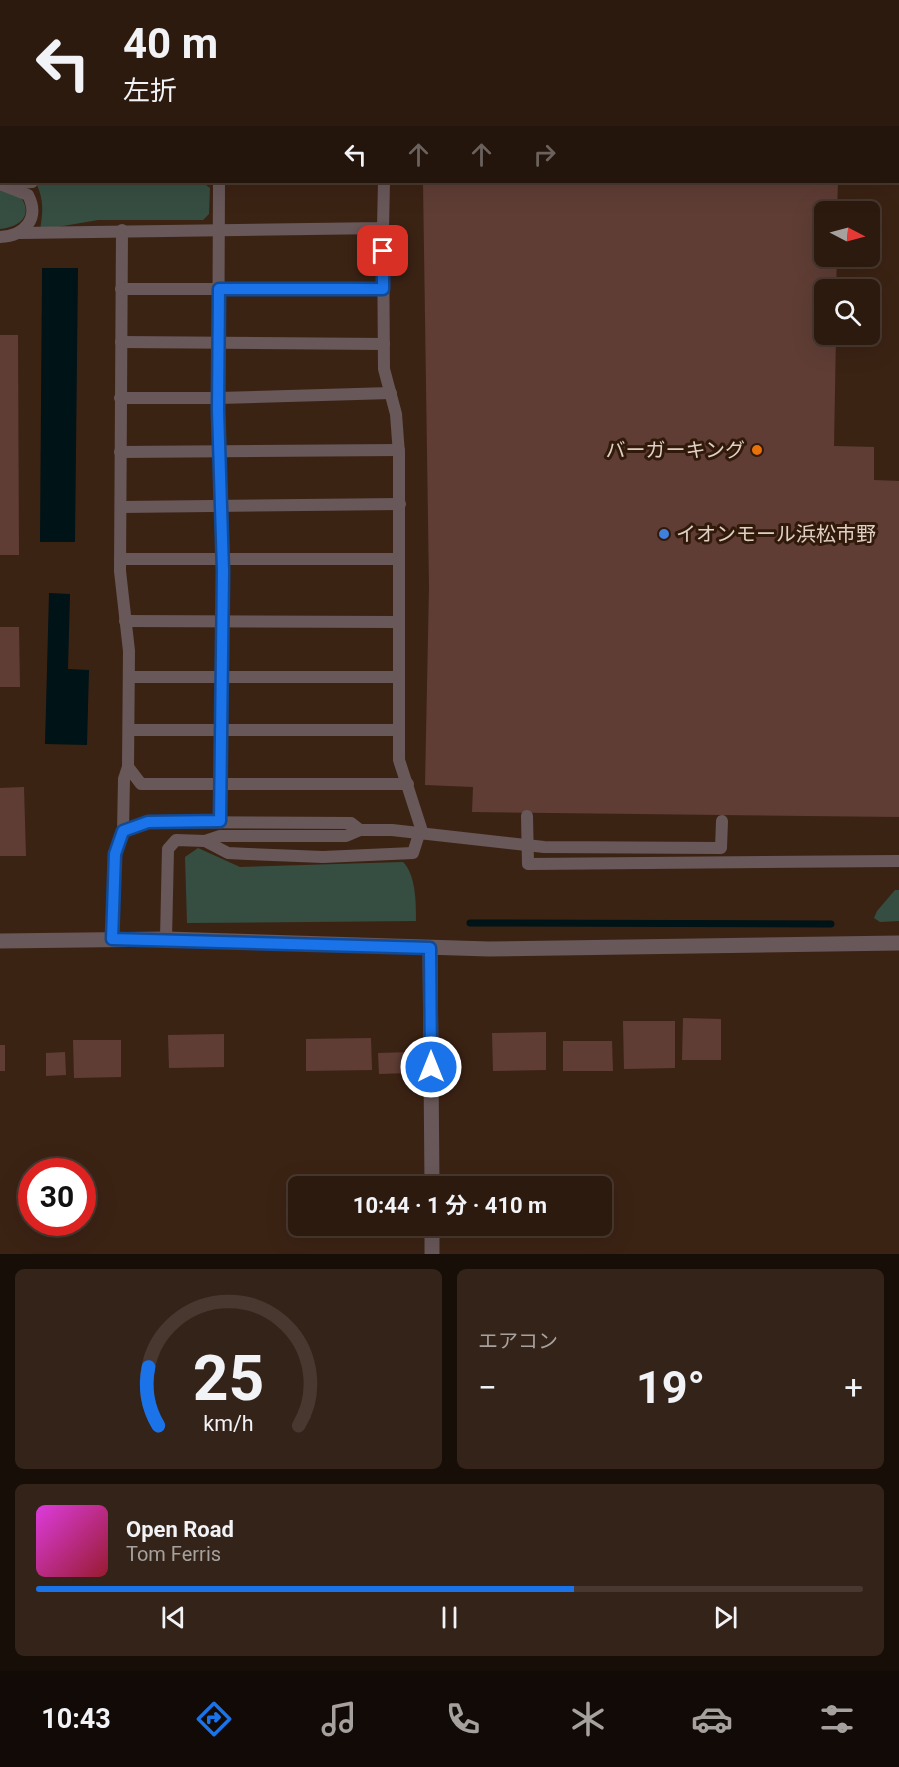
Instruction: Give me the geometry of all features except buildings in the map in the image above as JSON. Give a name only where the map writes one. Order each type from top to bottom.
[{"type":"street","points":[[0,941],[166,939],[430,948],[899,944]]},
{"type":"street","points":[[430,948],[432,1176]]},
{"type":"street","points":[[432,1236],[432,1254]]},
{"type":"lane","points":[[219,183],[218,398],[223,558],[220,821]]},
{"type":"lane","points":[[205,841],[228,853],[323,857],[413,853],[422,828],[399,760],[399,450],[398,428],[384,369],[384,183]]},
{"type":"lane","points":[[3,184],[28,195],[32,203],[30,222],[20,233]]},
{"type":"lane","points":[[0,237],[20,233],[122,230],[383,228]]},
{"type":"lane","points":[[112,939],[115,854],[123,831],[124,779],[128,767],[129,730],[129,677],[120,559],[122,230]]},
{"type":"lane","points":[[121,289],[383,289]]},
{"type":"lane","points":[[121,342],[384,344]]},
{"type":"lane","points":[[120,398],[218,398],[391,393]]},
{"type":"lane","points":[[120,452],[399,450]]},
{"type":"lane","points":[[121,507],[400,504]]},
{"type":"lane","points":[[120,559],[399,559]]},
{"type":"lane","points":[[125,621],[222,624],[398,622]]},
{"type":"lane","points":[[129,677],[399,676]]},
{"type":"lane","points":[[129,730],[221,732],[399,730]]},
{"type":"lane","points":[[128,767],[141,784],[408,784]]},
{"type":"lane","points":[[527,816],[528,864],[899,861]]},
{"type":"lane","points":[[123,831],[148,822],[220,821],[351,823],[360,830]]},
{"type":"lane","points":[[166,939],[168,849],[176,840],[205,841],[220,836],[346,837],[360,830],[392,830],[544,847],[721,848],[722,821]]},
{"type":"green space","points":[[203,183],[210,188],[209,214],[203,220],[98,220],[40,230],[42,207],[37,185]]},
{"type":"green space","points":[[0,190],[20,196],[26,209],[19,223],[0,229]]},
{"type":"green space","points":[[198,848],[240,867],[403,862],[413,882],[416,921],[187,923],[185,857]]},
{"type":"green space","points":[[895,890],[899,890],[899,921],[880,922],[874,918],[877,911]]},
{"type":"shaded area","points":[[42,268],[78,268],[75,542],[40,542]]},
{"type":"shaded area","points":[[49,593],[70,594],[68,669],[89,670],[87,745],[45,744]]},
{"type":"waterway","points":[[470,923],[831,924]]},
{"type":"place","name":"バーガーキング","points":[[757,450]]},
{"type":"place","name":"イオンモール浜松市野","points":[[664,534]]},
{"type":"route","points":[[383,251],[383,289],[219,289],[218,410],[223,571],[220,821],[148,822],[123,831],[115,854],[112,939],[430,948],[431,1067]]}]
